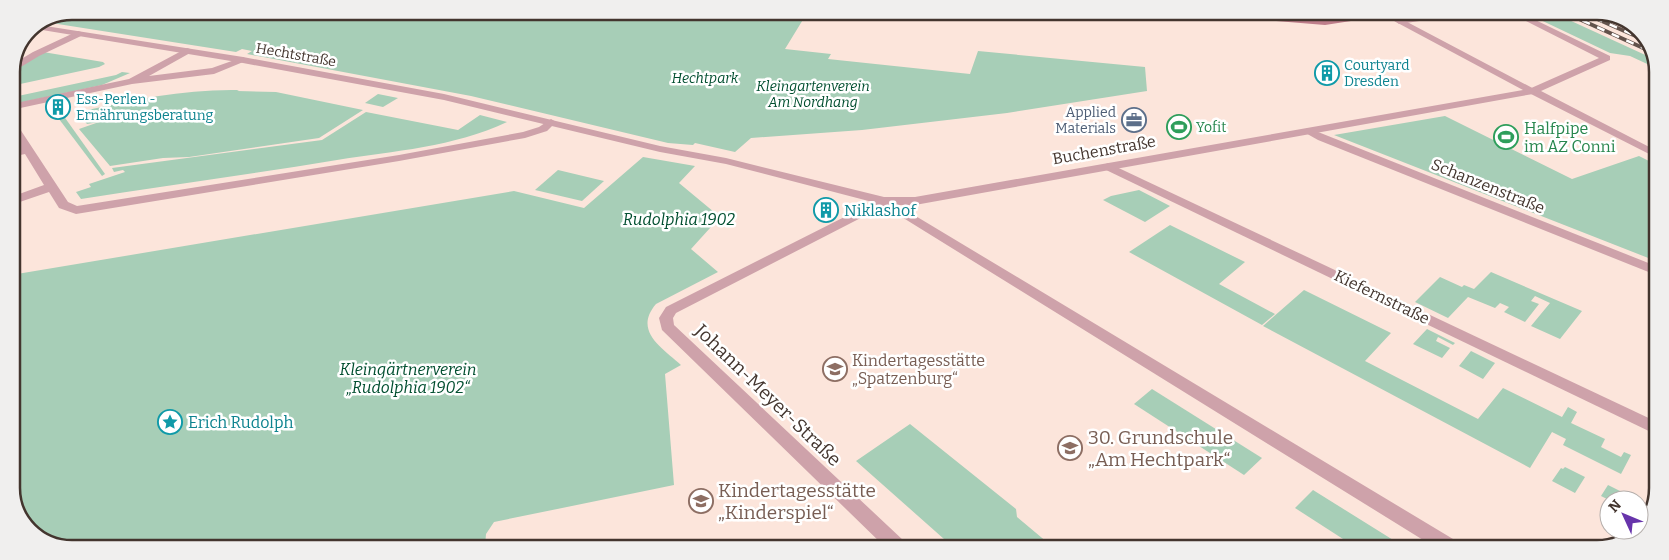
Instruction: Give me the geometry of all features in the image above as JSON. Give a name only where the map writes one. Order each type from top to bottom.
[{"type":"main road","points":[[1305,20],[1326,22],[1339,20]]},
{"type":"street","points":[[1399,21],[1406,20]]},
{"type":"street","name":"Buchenstraße","points":[[671,310],[884,201],[915,201],[1533,91],[1607,58],[1528,20]]},
{"type":"street","points":[[1399,21],[1649,151]]},
{"type":"street","name":"Hechtstraße","points":[[44,29],[243,60],[444,97],[660,149],[713,158],[884,201]]},
{"type":"street","points":[[21,64],[36,54],[78,34]]},
{"type":"street","points":[[132,81],[187,51]]},
{"type":"street","points":[[20,105],[132,81],[214,71],[243,60]]},
{"type":"street","points":[[20,137],[63,205],[76,210],[400,158],[525,135],[543,129],[551,122]]},
{"type":"street","name":"Schanzenstraße","points":[[1308,131],[1649,268]]},
{"type":"street","points":[[20,152],[28,150]]},
{"type":"street","name":"Kiefernstraße","points":[[1108,167],[1649,425]]},
{"type":"street","points":[[20,198],[51,187]]},
{"type":"street","points":[[884,201],[1438,540]]},
{"type":"street","name":"Johann-Meyer-Straße","points":[[671,310],[666,318],[667,327],[890,540]]},
{"type":"green space","name":"Hechtpark","points":[[72,20],[803,20],[785,49],[831,54],[828,59],[970,74],[978,51],[1145,67],[1147,91],[1007,113],[862,130],[751,138],[735,152],[695,143],[693,145],[668,143],[471,96],[247,54],[252,51],[242,49],[236,52],[54,23]]},
{"type":"green space","points":[[1541,20],[1569,20],[1646,55],[1648,65],[1630,56],[1610,53]]},
{"type":"green space","points":[[43,52],[103,62],[105,64],[99,67],[20,84],[21,67]]},
{"type":"green space","points":[[122,72],[130,73],[102,85],[20,103],[20,96],[116,75]]},
{"type":"green space","points":[[239,90],[237,91],[276,92],[363,110],[319,138],[189,157],[163,158],[110,166],[79,129],[99,122],[87,124],[82,118],[88,116],[83,111],[161,96],[200,91]]},
{"type":"green space","points":[[378,94],[398,98],[383,107],[365,103]]},
{"type":"green space","points":[[366,112],[458,130],[480,115],[507,122],[445,143],[402,151],[81,199],[76,192],[91,187],[89,184],[125,172],[123,170],[114,172],[112,168],[322,140]]},
{"type":"green space","points":[[56,115],[63,115],[105,174],[102,176]]},
{"type":"green space","points":[[1445,116],[1572,179],[1639,156],[1649,161],[1649,258],[1334,135]]},
{"type":"green space","name":"Kleingärtnerverein „Rudolphia 1902“","points":[[643,157],[695,166],[679,183],[720,217],[691,249],[718,272],[656,304],[650,314],[648,323],[649,331],[653,338],[681,365],[665,374],[674,485],[494,522],[486,534],[486,540],[72,540],[49,535],[35,525],[27,514],[20,491],[20,273],[514,191],[584,208]]},
{"type":"green space","points":[[558,170],[604,181],[582,201],[535,190]]},
{"type":"green space","points":[[1139,190],[1170,206],[1145,222],[1103,200],[1111,196]]},
{"type":"green space","points":[[1170,225],[1245,262],[1219,284],[1275,314],[1262,325],[1129,252]]},
{"type":"green space","points":[[1491,272],[1582,311],[1560,339],[1531,326],[1550,303],[1535,296],[1531,301],[1539,304],[1525,322],[1504,312],[1509,307],[1500,303],[1495,308],[1468,297],[1448,318],[1415,302],[1440,277],[1462,287],[1464,285],[1474,289]]},
{"type":"green space","points":[[1304,290],[1391,333],[1365,361],[1478,419],[1503,388],[1562,417],[1568,407],[1577,412],[1571,423],[1605,439],[1601,447],[1621,457],[1624,452],[1631,455],[1621,474],[1563,445],[1566,439],[1552,432],[1530,468],[1263,326]]},
{"type":"green space","points":[[1427,329],[1455,343],[1453,345],[1438,337],[1436,341],[1450,348],[1442,358],[1413,344]]},
{"type":"green space","points":[[1471,351],[1495,363],[1483,379],[1459,366]]},
{"type":"green space","points":[[1152,389],[1262,458],[1244,475],[1134,404]]},
{"type":"green space","points":[[910,424],[1016,509],[1017,517],[1044,540],[945,540],[856,461]]},
{"type":"green space","points":[[1565,467],[1585,477],[1575,493],[1552,481],[1561,468]]},
{"type":"green space","points":[[1608,485],[1618,490],[1605,490]]},
{"type":"green space","points":[[1313,490],[1393,540],[1345,540],[1295,508]]},
{"type":"railway","points":[[1581,20],[1643,48]]},
{"type":"railway","points":[[1600,20],[1634,35]]},
{"type":"place","name":"Courtyard Dresden","points":[[1327,73]]},
{"type":"place","name":"Ess-Perlen - Ernährungsberatung","points":[[58,107]]},
{"type":"place","name":"Applied Materials","points":[[1134,120]]},
{"type":"place","name":"Yofit","points":[[1179,127]]},
{"type":"place","name":"Halfpipe im AZ Conni","points":[[1506,137]]},
{"type":"place","name":"Niklashof","points":[[826,210]]},
{"type":"place","name":"Kindertagesstätte „Spatzenburg“","points":[[835,369]]},
{"type":"place","name":"Erich Rudolph","points":[[170,422]]},
{"type":"place","name":"30. Grundschule „Am Hechtpark“","points":[[1070,448]]},
{"type":"place","name":"Kindertagesstätte „Kinderspiel“","points":[[701,501]]},
{"type":"park label","name":"Kleingartenverein Am Nordhang","points":[[813,94]]},
{"type":"park label","name":"Rudolphia 1902","points":[[679,219]]}]
